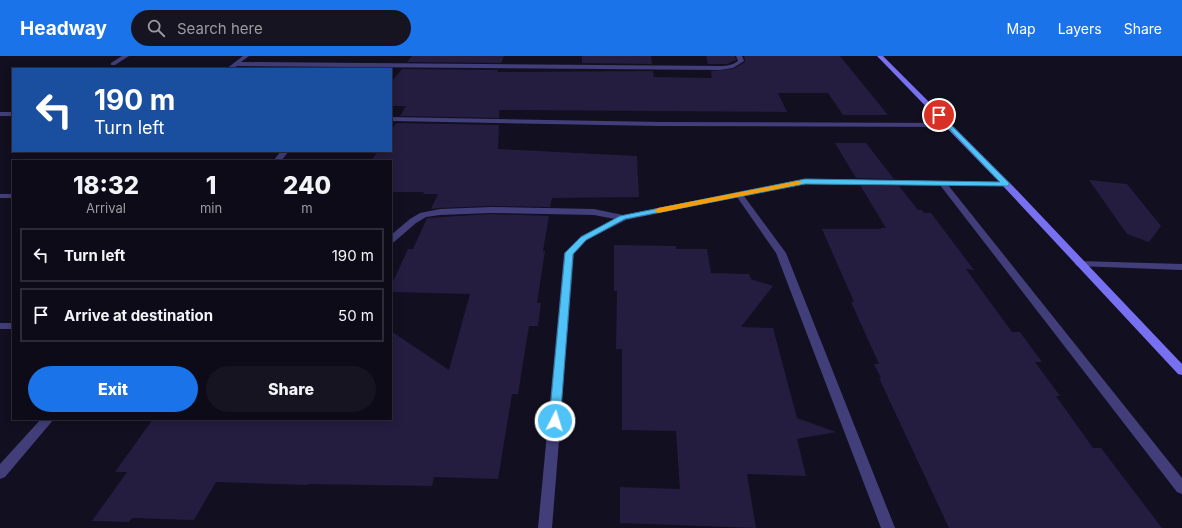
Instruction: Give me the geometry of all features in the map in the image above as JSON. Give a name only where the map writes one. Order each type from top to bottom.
[{"type":"street","points":[[113,64],[126,56]]},
{"type":"street","points":[[230,68],[246,56]]},
{"type":"street","points":[[236,64],[366,62],[720,68],[737,65],[741,61],[739,56]]},
{"type":"street","points":[[880,56],[1006,184],[1182,371]]},
{"type":"street","points":[[0,114],[12,114]]},
{"type":"street","points":[[392,119],[660,124],[949,125]]},
{"type":"street","points":[[277,160],[284,152]]},
{"type":"street","points":[[545,528],[569,253],[584,238],[622,218],[805,181],[1006,184]]},
{"type":"street","points":[[942,182],[1182,488]]},
{"type":"street","points":[[739,195],[781,253],[888,528]]},
{"type":"street","points":[[0,196],[12,196]]},
{"type":"street","points":[[392,239],[413,221],[423,215],[440,212],[491,210],[594,212],[622,218]]},
{"type":"street","points":[[1080,264],[1182,267]]},
{"type":"street","points":[[0,326],[12,326]]},
{"type":"street","points":[[0,473],[47,420]]},
{"type":"building","points":[[412,56],[504,56],[501,63],[407,62]]},
{"type":"building","points":[[582,56],[651,56],[652,64],[582,63]]},
{"type":"building","points":[[706,56],[735,56],[736,60],[727,64],[708,64]]},
{"type":"building","points":[[744,56],[840,56],[888,115],[843,115],[828,93],[778,93],[787,112],[499,110],[499,118],[400,116],[406,106],[392,106],[392,81],[402,69],[498,70],[497,72],[653,71],[654,77],[712,78],[711,71],[733,69],[745,62]]},
{"type":"building","points":[[396,123],[499,125],[498,149],[637,156],[639,197],[552,198],[550,207],[491,206],[431,209],[438,194],[423,194],[424,192],[392,192],[392,160],[372,160],[377,152],[392,152],[392,129]]},
{"type":"building","points":[[835,143],[866,143],[894,179],[856,178]]},
{"type":"building","points":[[1089,180],[1127,184],[1161,226],[1149,242],[1127,234]]},
{"type":"building","points":[[860,185],[899,186],[918,210],[922,210],[924,213],[931,213],[974,270],[966,269],[1012,332],[1020,332],[1042,362],[1035,362],[1060,396],[1056,396],[1093,448],[1101,448],[1162,528],[949,528],[879,378],[881,378],[874,364],[879,364],[851,302],[854,302],[822,229],[886,228]]},
{"type":"building","points":[[491,214],[549,216],[537,303],[541,303],[538,326],[529,326],[518,394],[512,394],[498,479],[434,477],[432,486],[308,485],[216,482],[194,520],[132,518],[129,522],[92,521],[127,472],[115,472],[152,420],[392,420],[392,332],[449,370],[470,294],[392,292],[392,284],[408,249],[413,249],[427,218]]},
{"type":"building","points":[[614,245],[676,246],[676,249],[707,249],[711,273],[749,274],[751,279],[773,286],[741,327],[773,328],[797,418],[836,432],[797,439],[806,476],[747,474],[756,528],[620,523],[620,487],[680,489],[676,431],[622,430],[622,349],[616,349],[617,291],[614,291]]},
{"type":"slow traffic","points":[[658,211],[798,183]]},
{"type":"route","points":[[555,421],[569,253],[584,238],[622,218],[805,181],[1006,184],[939,115]]}]
